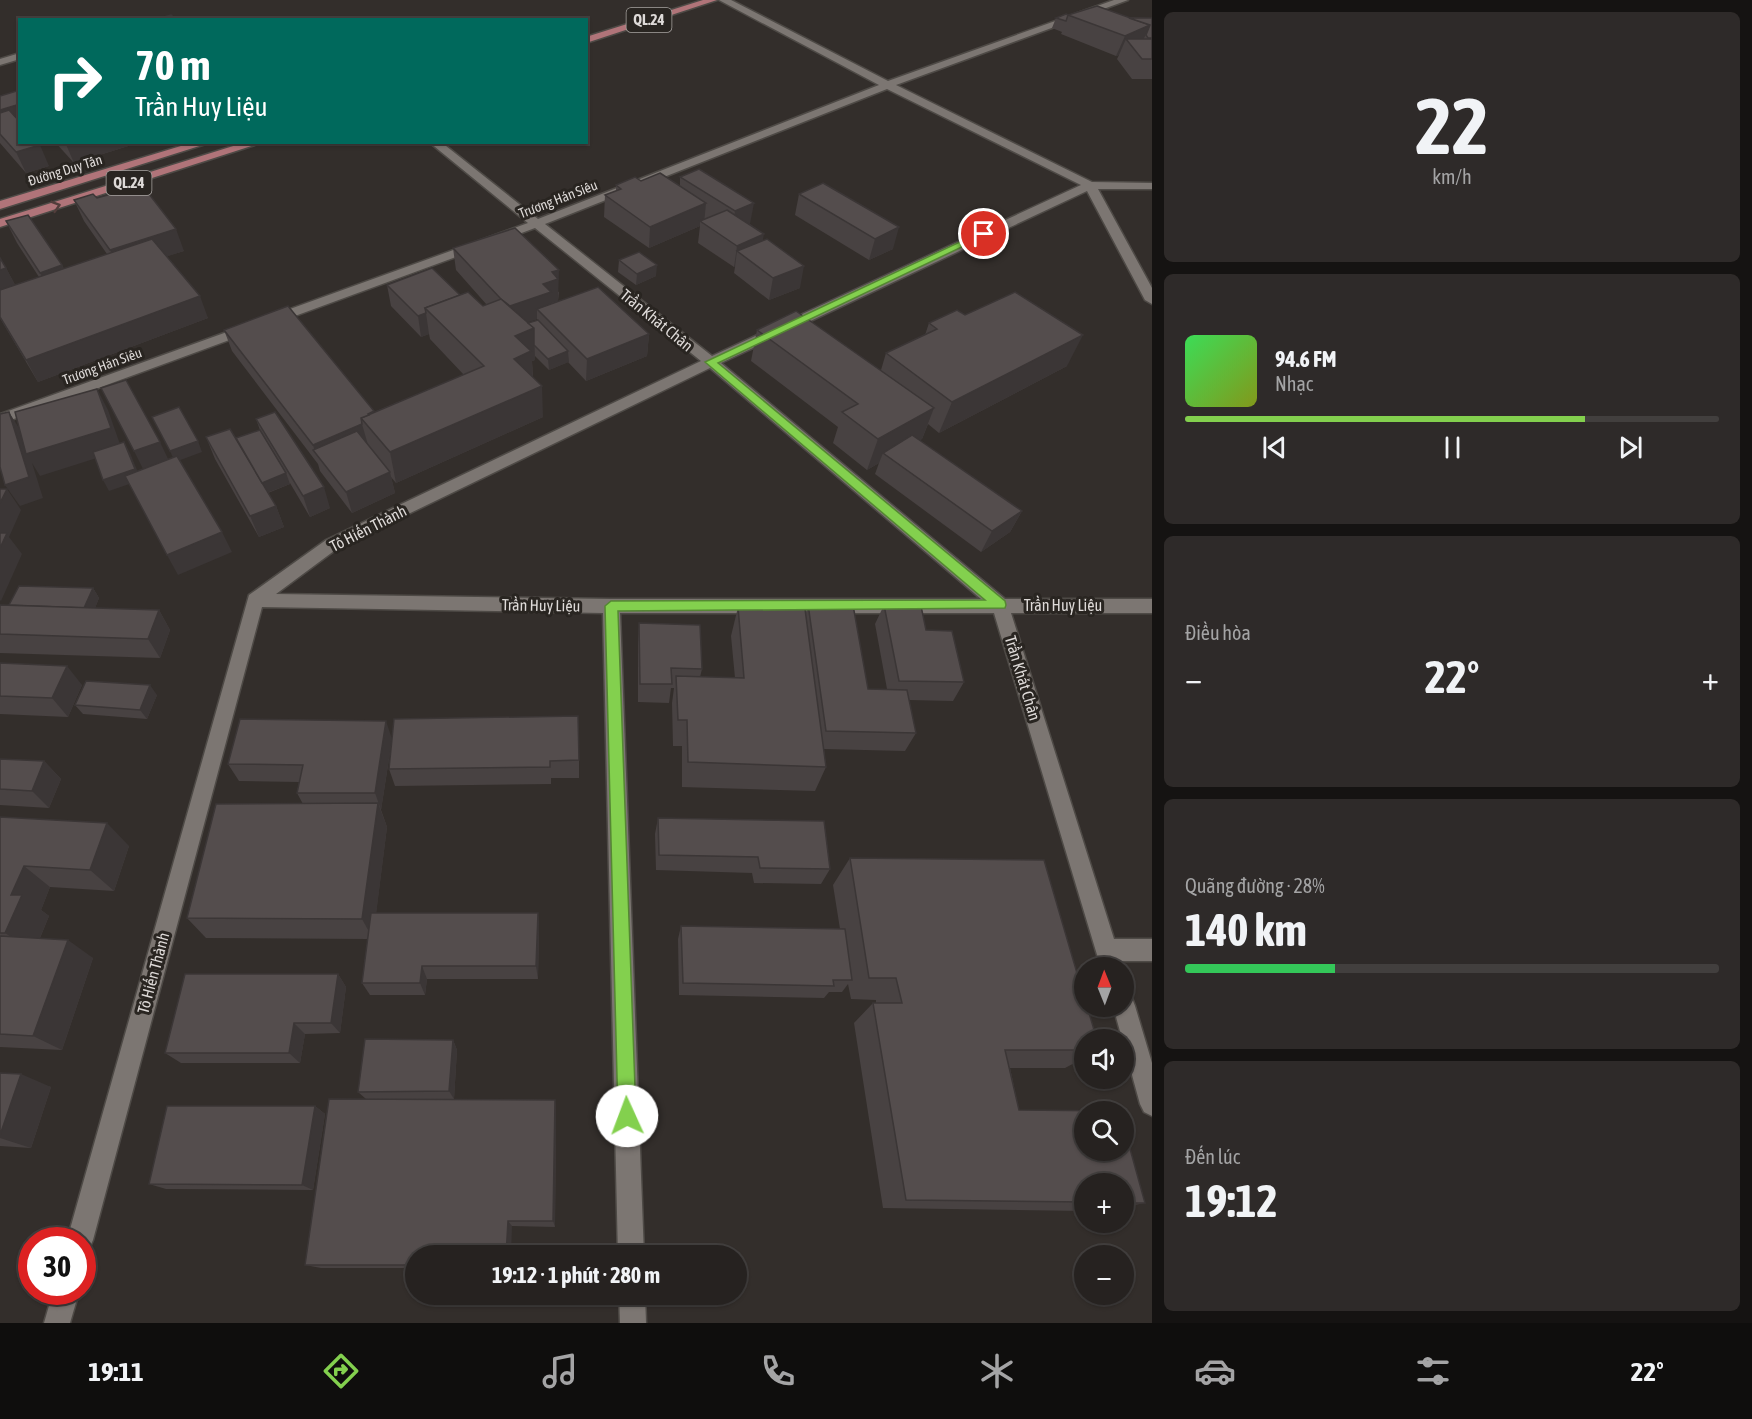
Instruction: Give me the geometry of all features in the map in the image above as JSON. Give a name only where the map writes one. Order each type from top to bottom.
[{"type":"main road","name":"QL.24","points":[[588,39],[712,0]]},
{"type":"main road","name":"Đường Duy Tân","points":[[0,206],[201,144]]},
{"type":"main road","name":"Đường Duy Tân","points":[[0,223],[253,144]]},
{"type":"street","points":[[724,0],[888,85],[1090,184],[1152,186]]},
{"type":"street","name":"Trương Hán Siêu","points":[[0,419],[538,224],[888,85],[1123,0]]},
{"type":"street","points":[[0,62],[18,57]]},
{"type":"street","name":"Trần Khát Chân","points":[[437,144],[711,362],[1000,605],[1109,957]]},
{"type":"street","points":[[1090,184],[1152,300]]},
{"type":"street","name":"Tô Hiến Thành","points":[[84,1227],[255,600],[332,544],[711,362],[1090,184]]},
{"type":"street","name":"Trần Huy Liệu","points":[[255,600],[611,606],[1152,606]]},
{"type":"street","points":[[611,606],[631,1245]]},
{"type":"street","points":[[1119,957],[1152,950]]},
{"type":"street","points":[[1127,1017],[1152,1104]]},
{"type":"street","points":[[57,1323],[62,1305]]},
{"type":"street","points":[[632,1305],[633,1323]]},
{"type":"building","points":[[1097,6],[1150,25],[1125,36],[1068,15]]},
{"type":"building","points":[[1068,15],[1066,21],[1056,18]]},
{"type":"building","points":[[1129,18],[1152,18],[1152,38],[1146,35],[1150,25]]},
{"type":"building","points":[[1126,39],[1152,39],[1152,59],[1142,59]]},
{"type":"building","points":[[18,91],[18,105],[0,110],[0,96]]},
{"type":"building","points":[[9,110],[18,120],[18,144],[40,145],[16,152],[0,134],[0,113]]},
{"type":"building","points":[[699,169],[754,203],[735,211],[680,177]]},
{"type":"building","points":[[660,173],[706,203],[650,227],[605,195],[621,189],[616,185],[635,177],[641,181]]},
{"type":"building","points":[[139,181],[176,229],[110,250],[74,200],[93,194],[97,198],[119,192],[116,188]]},
{"type":"building","points":[[823,183],[899,227],[875,239],[799,194]]},
{"type":"building","points":[[727,210],[764,234],[737,246],[700,221]]},
{"type":"building","points":[[28,215],[62,265],[40,273],[6,221]]},
{"type":"building","points":[[515,228],[559,270],[552,272],[558,279],[543,284],[551,292],[510,306],[453,248]]},
{"type":"building","points":[[152,239],[200,296],[26,360],[0,317],[0,290]]},
{"type":"building","points":[[767,239],[804,266],[773,278],[737,251]]},
{"type":"building","points":[[639,252],[657,265],[637,274],[619,260]]},
{"type":"building","points":[[0,258],[6,268],[0,270]]},
{"type":"building","points":[[432,268],[460,295],[425,308],[426,313],[418,316],[387,285]]},
{"type":"building","points":[[598,287],[649,334],[587,359],[537,309]]},
{"type":"building","points":[[468,292],[483,306],[501,299],[534,328],[515,336],[531,351],[514,359],[542,386],[390,452],[361,418],[484,366],[425,308]]},
{"type":"building","points":[[1015,292],[1083,335],[952,402],[886,353],[937,329],[929,323],[957,310],[965,315]]},
{"type":"building","points":[[288,306],[374,411],[361,418],[362,424],[313,445],[224,330]]},
{"type":"building","points":[[796,311],[934,408],[878,439],[842,412],[858,404],[757,330]]},
{"type":"building","points":[[538,320],[568,351],[548,359],[534,345],[534,328],[528,323]]},
{"type":"building","points":[[126,380],[160,442],[134,451],[101,388]]},
{"type":"building","points":[[97,389],[111,428],[26,454],[15,412]]},
{"type":"building","points":[[179,407],[198,441],[170,451],[152,417]]},
{"type":"building","points":[[9,412],[29,477],[5,485],[0,467],[0,414]]},
{"type":"building","points":[[275,412],[324,487],[303,496],[256,419]]},
{"type":"building","points":[[230,429],[276,506],[250,516],[206,437]]},
{"type":"building","points":[[260,430],[286,473],[262,483],[236,438]]},
{"type":"building","points":[[357,431],[390,472],[346,492],[313,450]]},
{"type":"building","points":[[912,435],[1022,511],[992,531],[883,453]]},
{"type":"building","points":[[124,442],[135,469],[103,480],[93,452]]},
{"type":"building","points":[[177,456],[222,532],[167,555],[125,476]]},
{"type":"building","points":[[0,489],[7,489],[0,503]]},
{"type":"building","points":[[0,533],[7,533],[0,548]]},
{"type":"building","points":[[19,586],[93,588],[84,608],[9,605]]},
{"type":"building","points":[[808,604],[853,605],[868,689],[907,690],[916,733],[826,731]]},
{"type":"building","points":[[0,605],[159,610],[148,639],[0,634]]},
{"type":"building","points":[[884,605],[921,606],[926,630],[952,631],[964,682],[899,681]]},
{"type":"building","points":[[738,607],[805,609],[826,767],[688,762],[687,720],[678,720],[676,676],[744,678]]},
{"type":"building","points":[[639,623],[700,625],[702,669],[671,668],[672,684],[640,684]]},
{"type":"building","points":[[0,663],[67,666],[52,698],[0,696]]},
{"type":"building","points":[[86,681],[150,685],[140,710],[75,705]]},
{"type":"building","points":[[578,716],[579,760],[550,761],[550,767],[389,769],[394,719]]},
{"type":"building","points":[[240,719],[386,721],[375,793],[297,793],[303,765],[228,764]]},
{"type":"building","points":[[0,759],[44,761],[32,791],[0,789]]},
{"type":"building","points":[[378,803],[362,919],[187,918],[216,804]]},
{"type":"building","points":[[0,817],[107,823],[90,870],[24,866],[11,895],[22,895],[5,933],[0,933]]},
{"type":"building","points":[[658,818],[824,821],[830,869],[760,868],[758,857],[659,855]]},
{"type":"building","points":[[850,858],[1044,860],[1074,963],[1074,1017],[1090,1017],[1094,1029],[1074,1029],[1074,1050],[1005,1050],[1019,1110],[1074,1111],[1074,1161],[1133,1161],[1145,1203],[1134,1203],[1134,1173],[1074,1173],[1074,1202],[906,1200],[873,1003],[902,1003],[896,978],[869,978]]},
{"type":"building","points":[[371,913],[538,913],[536,966],[422,966],[420,983],[362,983]]},
{"type":"building","points":[[681,926],[845,929],[852,980],[833,980],[834,986],[683,983]]},
{"type":"building","points":[[0,936],[68,940],[33,1036],[0,1034]]},
{"type":"building","points":[[185,974],[338,974],[331,1023],[294,1023],[289,1053],[165,1053]]},
{"type":"building","points":[[365,1039],[453,1040],[449,1091],[358,1092]]},
{"type":"building","points":[[0,1073],[21,1074],[0,1135]]},
{"type":"building","points":[[329,1099],[555,1100],[553,1221],[508,1221],[507,1245],[405,1245],[405,1265],[305,1265]]},
{"type":"building","points":[[167,1106],[315,1106],[302,1185],[149,1184]]},
{"type":"route","points":[[627,1116],[611,606],[1000,605],[711,362],[984,234]]}]
